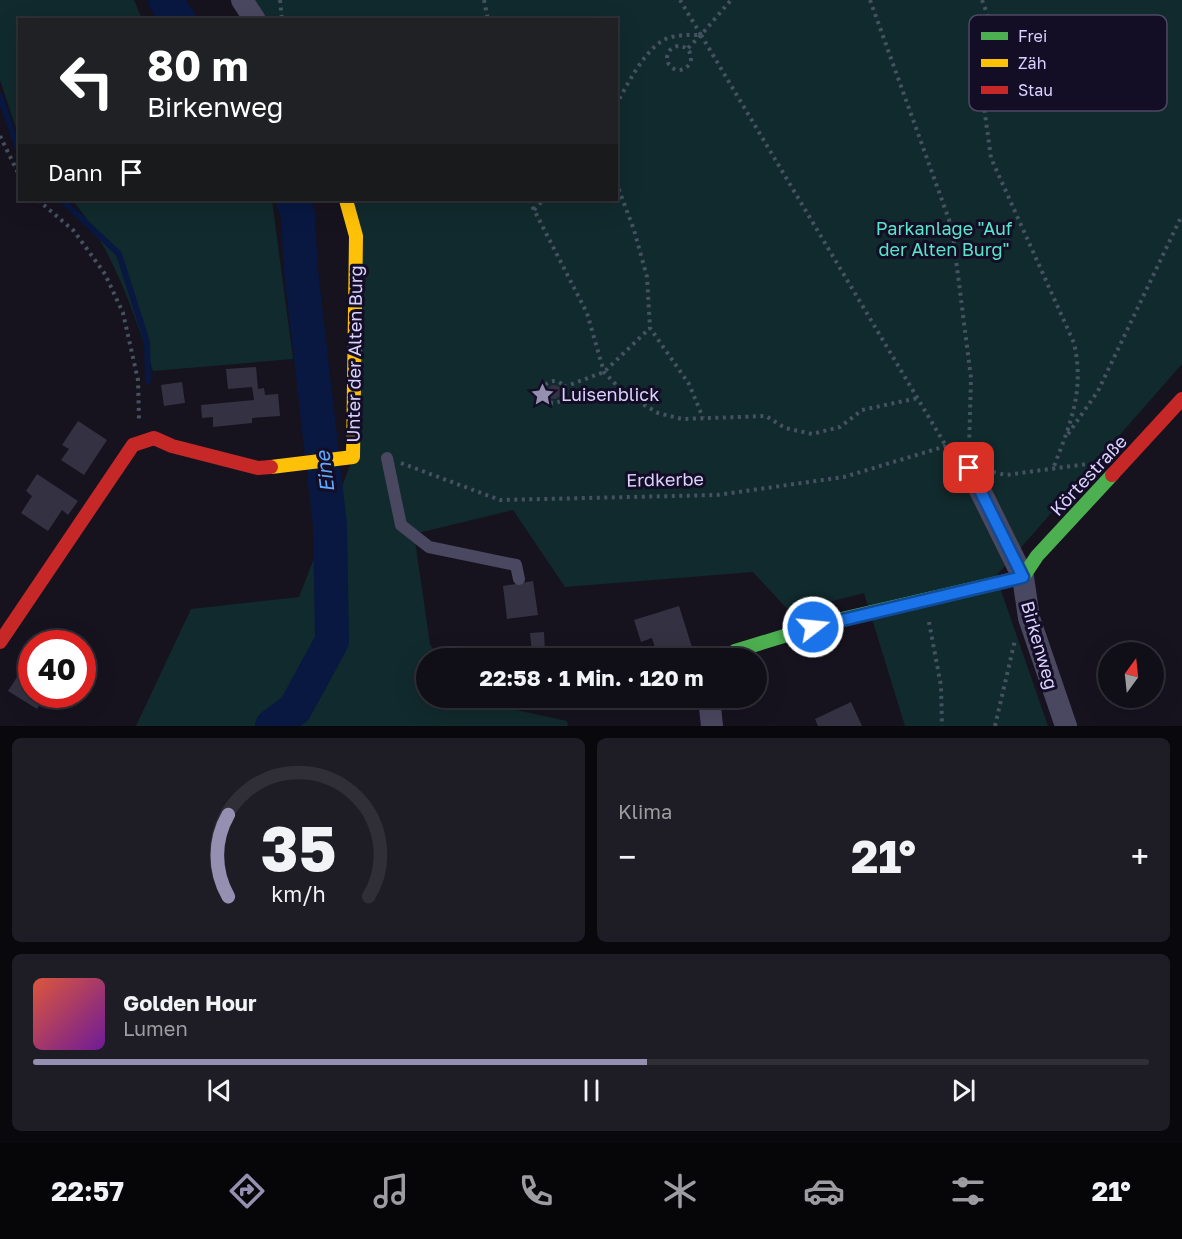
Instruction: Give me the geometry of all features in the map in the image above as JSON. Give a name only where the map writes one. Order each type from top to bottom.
[{"type":"street","points":[[242,0],[254,18]]},
{"type":"street","name":"Unter der Alten Burg","points":[[145,440],[154,438],[172,446],[258,468],[353,457],[356,236],[346,201]]},
{"type":"street","name":"Körtestraße","points":[[1023,577],[1037,556],[1182,399]]},
{"type":"street","points":[[0,642],[133,446],[145,440]]},
{"type":"street","name":"Birkenweg","points":[[969,468],[1023,577],[1029,618],[1066,726]]},
{"type":"street","points":[[745,648],[833,621],[1023,577]]},
{"type":"street","points":[[710,708],[712,726]]},
{"type":"lane","points":[[387,458],[401,525],[429,547],[516,565],[519,579]]},
{"type":"path","points":[[279,0],[282,18]]},
{"type":"path","points":[[484,0],[488,18]]},
{"type":"path","points":[[680,0],[946,446],[969,468],[1006,475],[1092,462]]},
{"type":"path","points":[[688,48],[731,0]]},
{"type":"path","points":[[870,0],[952,228],[971,378],[969,468]]},
{"type":"path","points":[[982,0],[987,15]]},
{"type":"path","points":[[618,102],[641,64],[660,42],[681,35],[701,35]]},
{"type":"path","points":[[682,45],[688,48],[691,54],[689,66],[679,70],[669,66],[667,57],[671,48],[682,45]]},
{"type":"path","points":[[985,111],[991,158],[1074,343],[1079,367],[1076,408],[1053,469]]},
{"type":"path","points":[[0,136],[18,173]]},
{"type":"path","points":[[618,187],[634,230],[647,277],[650,328],[689,384],[703,418]]},
{"type":"path","points":[[39,201],[74,231],[105,274],[123,312],[138,380],[139,418],[145,440]]},
{"type":"path","points":[[530,201],[587,313],[604,372],[624,393],[658,413],[682,419],[766,416],[785,428],[812,434],[840,427],[862,410],[918,398]]},
{"type":"path","points":[[534,210],[542,201]]},
{"type":"path","points":[[1064,440],[1098,392],[1182,214]]},
{"type":"path","points":[[564,387],[604,372],[650,328]]},
{"type":"path","points":[[556,381],[564,387],[565,396],[560,403],[550,403],[546,400],[543,394],[546,384],[556,381]]},
{"type":"path","name":"Erdkerbe","points":[[387,458],[500,500],[523,500],[717,495],[844,477],[946,446]]},
{"type":"path","points":[[925,601],[942,686],[942,726]]},
{"type":"path","points":[[996,726],[1015,638]]},
{"type":"green space","points":[[0,0],[134,0],[142,18],[18,18],[18,134],[0,80]]},
{"type":"green space","name":"Parkanlage \"Auf der Alten Burg\"","points":[[250,0],[1182,0],[1182,364],[996,576],[1048,726],[905,726],[864,593],[790,612],[753,572],[565,587],[513,510],[414,534],[432,648],[416,648],[416,708],[507,708],[567,721],[568,726],[136,726],[191,609],[299,597],[351,463],[353,201],[618,201],[618,18],[262,18]]},
{"type":"green space","points":[[73,201],[272,201],[293,359],[153,371],[120,281],[99,238]]},
{"type":"building","points":[[256,367],[258,389],[264,388],[265,395],[278,394],[280,416],[252,418],[252,423],[213,427],[213,417],[202,418],[201,405],[254,400],[252,387],[228,389],[226,369]]},
{"type":"building","points":[[182,382],[185,403],[164,406],[161,385]]},
{"type":"building","points":[[551,385],[557,385],[561,392],[557,399],[551,399],[547,395],[547,389]]},
{"type":"building","points":[[78,421],[107,440],[84,475],[61,460],[69,449],[62,445]]},
{"type":"building","points":[[37,474],[78,501],[68,515],[62,510],[48,531],[21,513],[32,496],[26,491]]},
{"type":"building","points":[[533,581],[538,615],[507,619],[503,586]]},
{"type":"building","points":[[679,606],[692,647],[655,648],[652,638],[641,642],[634,620]]},
{"type":"building","points":[[544,632],[545,648],[531,648],[530,633]]},
{"type":"building","points":[[18,676],[18,697],[8,691]]},
{"type":"building","points":[[851,702],[862,726],[818,726],[815,719]]},
{"type":"waterway","name":"Eine","points":[[165,0],[178,18]]},
{"type":"waterway","points":[[0,96],[18,149]]},
{"type":"waterway","points":[[63,201],[119,254],[147,342],[148,381]]},
{"type":"waterway","name":"Eine","points":[[272,726],[295,709],[332,641],[330,525],[301,271],[298,215],[293,201]]},
{"type":"traffic: fast","points":[[745,648],[833,621],[1023,577],[1037,556],[1112,475]]},
{"type":"traffic: slow","points":[[271,467],[353,457],[356,236],[346,201]]},
{"type":"traffic: jam","points":[[1112,475],[1182,399]]},
{"type":"traffic: jam","points":[[0,642],[133,445],[154,438],[172,446],[258,468],[271,467]]},
{"type":"place","name":"Luisenblick","points":[[543,394]]},
{"type":"route","points":[[813,627],[1023,577],[969,468]]}]
